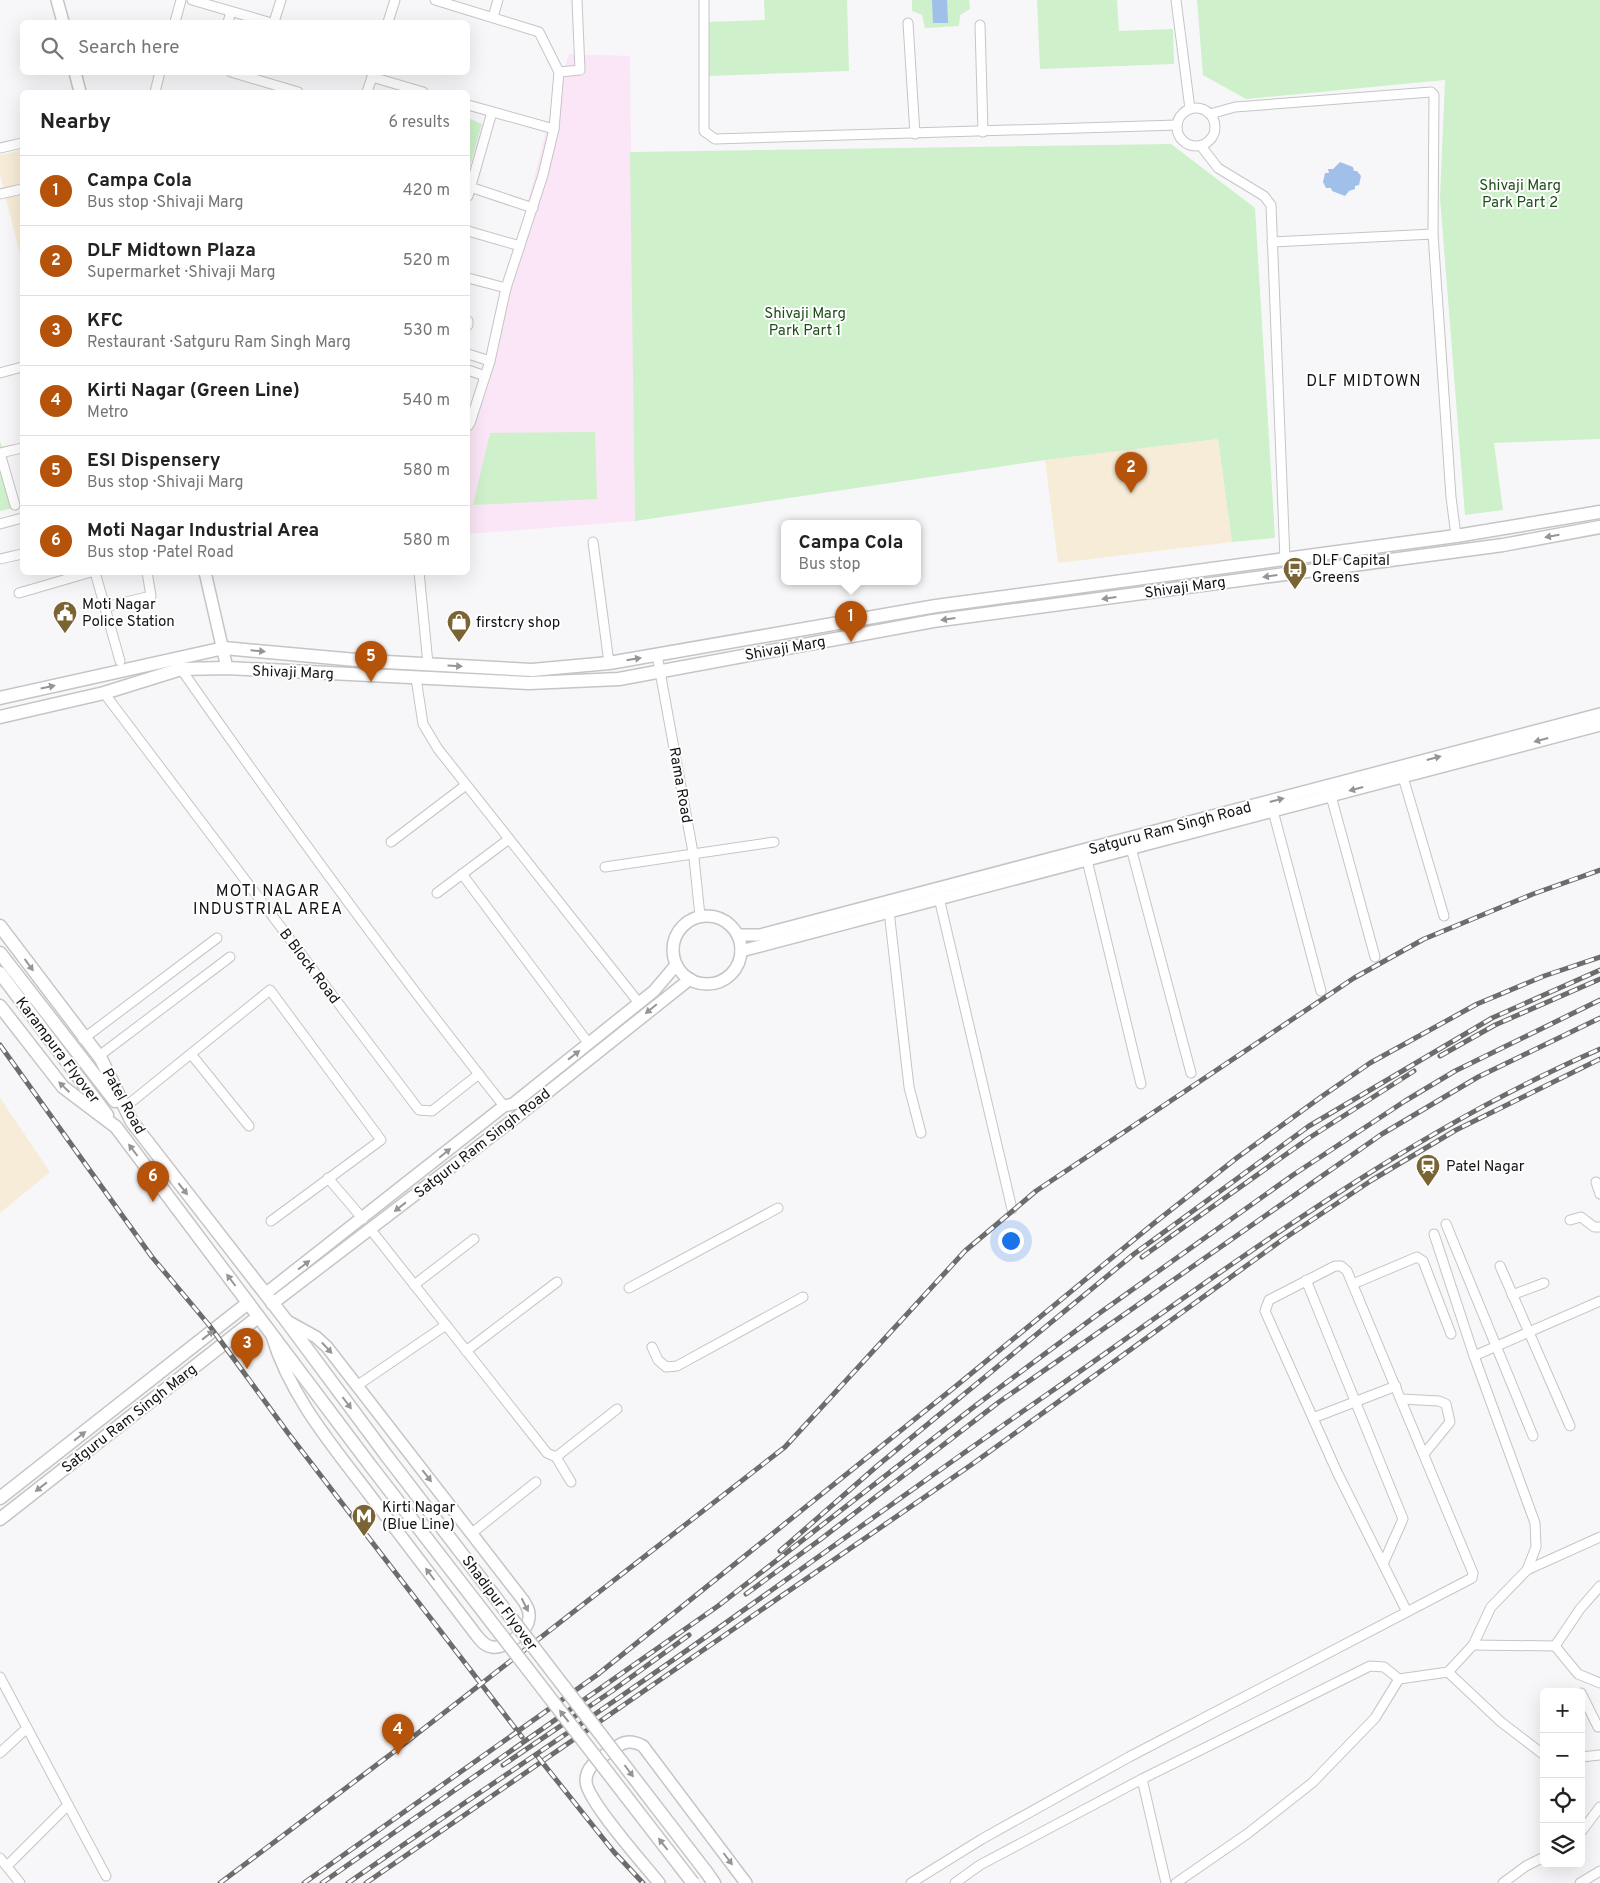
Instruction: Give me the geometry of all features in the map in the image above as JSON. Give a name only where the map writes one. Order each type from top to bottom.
[{"type":"main road","name":"Shivaji Marg","points":[[0,698],[224,648],[532,670],[609,663],[936,606],[1456,536],[1600,512]]},
{"type":"main road","name":"Shivaji Marg","points":[[0,717],[104,692],[181,669],[227,668],[529,683],[619,679],[933,621],[1503,545],[1600,527]]},
{"type":"main road","name":"Patel Road","points":[[0,926],[83,1039],[99,1056],[132,1122],[287,1322]]},
{"type":"main road","name":"Karampura Flyover","points":[[0,953],[132,1122]]},
{"type":"main road","name":"Karampura Flyover","points":[[0,973],[116,1127]]},
{"type":"main road","name":"Patel Road","points":[[0,1006],[63,1087],[116,1127],[271,1333]]},
{"type":"main road","name":"Satguru Ram Singh Marg","points":[[0,1498],[248,1304]]},
{"type":"main road","name":"Satguru Ram Singh Marg","points":[[0,1519],[258,1317]]},
{"type":"main road","name":"Shadipur Flyover","points":[[287,1322],[386,1455],[710,1878]]},
{"type":"main road","name":"Shadipur Flyover","points":[[271,1333],[370,1465],[692,1883]]},
{"type":"street","points":[[57,0],[62,20]]},
{"type":"street","points":[[175,20],[181,0]]},
{"type":"street","points":[[192,0],[261,20]]},
{"type":"street","points":[[275,20],[281,0]]},
{"type":"street","points":[[389,20],[395,0]]},
{"type":"street","points":[[438,0],[539,32],[560,72],[554,129],[533,208],[506,288],[486,376],[470,420]]},
{"type":"street","points":[[493,17],[498,0]]},
{"type":"street","points":[[560,72],[580,70],[577,0]]},
{"type":"street","points":[[704,0],[703,123],[704,132],[708,137],[715,139],[1177,126]]},
{"type":"street","points":[[1176,0],[1190,109]]},
{"type":"street","points":[[229,20],[231,12]]},
{"type":"street","points":[[908,23],[915,134]]},
{"type":"street","points":[[980,25],[983,132]]},
{"type":"street","points":[[76,75],[80,90]]},
{"type":"street","points":[[156,90],[159,75]]},
{"type":"street","points":[[241,75],[291,90]]},
{"type":"street","points":[[368,90],[372,75],[417,90]]},
{"type":"street","points":[[1210,114],[1235,107],[1431,92],[1434,95],[1434,234],[1451,497],[1456,536]]},
{"type":"street","points":[[470,106],[554,129]]},
{"type":"street","points":[[1190,109],[1200,109],[1210,114],[1215,124],[1216,130],[1211,140],[1201,146],[1188,145],[1180,137],[1177,126],[1181,116],[1190,109]]},
{"type":"street","points":[[470,188],[492,112]]},
{"type":"street","points":[[0,148],[20,143]]},
{"type":"street","points":[[1201,146],[1218,168],[1268,200],[1271,206],[1285,560]]},
{"type":"street","points":[[0,194],[20,189]]},
{"type":"street","points":[[470,191],[533,208]]},
{"type":"street","points":[[470,232],[520,246]]},
{"type":"street","points":[[1272,242],[1434,234]]},
{"type":"street","points":[[470,279],[506,288]]},
{"type":"street","points":[[470,355],[490,361]]},
{"type":"street","points":[[0,373],[20,368]]},
{"type":"street","points":[[470,371],[486,376]]},
{"type":"street","points":[[15,505],[0,454],[20,449]]},
{"type":"street","points":[[0,524],[20,519]]},
{"type":"street","points":[[593,542],[609,663]]},
{"type":"street","points":[[0,559],[20,554]]},
{"type":"street","points":[[96,575],[120,661]]},
{"type":"street","points":[[105,607],[150,596],[147,575]]},
{"type":"street","points":[[206,575],[224,648],[227,668]]},
{"type":"street","points":[[419,575],[428,664]]},
{"type":"street","points":[[19,593],[62,576]]},
{"type":"street","name":"Rama Road","points":[[657,656],[693,855],[700,916]]},
{"type":"street","points":[[181,669],[294,832],[413,991],[504,1106]]},
{"type":"street","points":[[416,678],[421,716],[427,733],[638,1003]]},
{"type":"street","name":"B Block Road","points":[[104,692],[419,1110],[432,1111],[479,1074]]},
{"type":"street","name":"Satguru Ram Singh Road","points":[[738,935],[760,935],[785,929],[1600,714]]},
{"type":"street","name":"Satguru Ram Singh Road","points":[[741,951],[1600,724]]},
{"type":"street","points":[[1403,777],[1444,916]]},
{"type":"street","points":[[391,842],[466,785]]},
{"type":"street","points":[[1331,796],[1375,958]]},
{"type":"street","points":[[1273,811],[1321,991]]},
{"type":"street","points":[[437,893],[509,839]]},
{"type":"street","points":[[605,867],[774,842]]},
{"type":"street","points":[[1131,848],[1191,1073]]},
{"type":"street","points":[[1087,860],[1141,1084]]},
{"type":"street","points":[[462,874],[589,1044]]},
{"type":"street","points":[[938,898],[1012,1209]]},
{"type":"street","points":[[889,911],[909,1087],[921,1133]]},
{"type":"street","points":[[700,916],[721,918],[730,924],[738,935],[741,951],[737,966],[727,977],[714,983],[702,983],[690,979],[676,965],[672,950],[676,934],[686,922],[700,916]]},
{"type":"street","points":[[83,1039],[217,938]]},
{"type":"street","points":[[99,1056],[230,956]]},
{"type":"street","name":"Satguru Ram Singh Road","points":[[269,1299],[363,1219],[504,1106],[512,1104],[654,991],[676,965]]},
{"type":"street","name":"Satguru Ram Singh Road","points":[[269,1299],[371,1230],[690,979]]},
{"type":"street","points":[[125,1107],[270,990],[381,1140],[271,1221]]},
{"type":"street","points":[[191,1054],[249,1126]]},
{"type":"street","points":[[328,1178],[363,1219]]},
{"type":"street","points":[[1596,1182],[1600,1194]]},
{"type":"street","points":[[629,1288],[778,1208]]},
{"type":"street","points":[[1570,1220],[1581,1218],[1594,1227],[1600,1227]]},
{"type":"street","points":[[1446,1224],[1532,1436]]},
{"type":"street","points":[[371,1230],[547,1453],[556,1457],[571,1482]]},
{"type":"street","points":[[1434,1234],[1474,1356],[1535,1523],[1536,1547],[1527,1570]]},
{"type":"street","points":[[414,1284],[474,1239]]},
{"type":"street","points":[[1353,1284],[1417,1257],[1423,1261],[1451,1334]]},
{"type":"street","points":[[911,1883],[982,1839],[1128,1757],[1471,1580],[1473,1576],[1353,1284],[1347,1271],[1341,1266],[1336,1266],[1269,1300],[1265,1311],[1337,1472],[1407,1612]]},
{"type":"street","points":[[1500,1266],[1570,1426]]},
{"type":"street","points":[[1306,1280],[1403,1519],[1383,1564]]},
{"type":"street","points":[[466,1350],[557,1282]]},
{"type":"street","points":[[1512,1295],[1544,1283]]},
{"type":"street","points":[[652,1347],[658,1360],[666,1367],[677,1366],[803,1297]]},
{"type":"street","points":[[1474,1356],[1600,1301]]},
{"type":"street","points":[[271,1333],[278,1357],[291,1383],[328,1440],[477,1636],[484,1644],[491,1648],[501,1647],[516,1637],[527,1625],[529,1610],[358,1385],[316,1337],[287,1322]]},
{"type":"street","points":[[358,1385],[446,1325]]},
{"type":"street","points":[[1313,1418],[1396,1386]]},
{"type":"street","points":[[1401,1399],[1439,1401],[1446,1404],[1450,1422],[1424,1454]]},
{"type":"street","points":[[556,1457],[616,1409]]},
{"type":"street","points":[[472,1533],[536,1482]]},
{"type":"street","points":[[955,1883],[980,1865],[1142,1779],[1370,1666],[1384,1667],[1400,1679],[1448,1672],[1473,1645],[1491,1607],[1527,1570],[1600,1537]]},
{"type":"street","points":[[1555,1646],[1580,1609],[1600,1586]]},
{"type":"street","points":[[1473,1645],[1555,1646],[1585,1679],[1600,1683]]},
{"type":"street","points":[[1570,1664],[1579,1688]]},
{"type":"street","points":[[1448,1672],[1501,1722],[1540,1753]]},
{"type":"street","points":[[0,1677],[106,1876]]},
{"type":"street","points":[[1176,1883],[1247,1834],[1312,1783],[1376,1718],[1400,1679]]},
{"type":"street","points":[[1585,1700],[1598,1727]]},
{"type":"street","points":[[0,1753],[27,1728]]},
{"type":"street","points":[[659,1883],[599,1808],[587,1789],[586,1780],[592,1764],[622,1742],[629,1741],[643,1746],[746,1883]]},
{"type":"street","points":[[1585,1757],[1600,1755]]},
{"type":"street","points":[[1142,1779],[1166,1883]]},
{"type":"street","points":[[7,1866],[68,1805]]},
{"type":"street","points":[[1585,1827],[1600,1807]]},
{"type":"street","points":[[0,1858],[19,1883]]},
{"type":"street","points":[[1503,1883],[1526,1866],[1540,1859]]},
{"type":"street","points":[[1580,1883],[1600,1871]]},
{"type":"shaded area","points":[[569,54],[630,56],[635,521],[470,534],[470,432],[553,103]]},
{"type":"shaded area","points":[[20,150],[20,254],[0,175],[0,155]]},
{"type":"shaded area","points":[[1218,439],[1232,542],[1058,563],[1045,460]]},
{"type":"shaded area","points":[[0,1098],[50,1172],[0,1213]]},
{"type":"green space","points":[[764,0],[847,0],[849,71],[709,76],[707,22],[765,20]]},
{"type":"green space","points":[[912,0],[969,0],[970,9],[960,15],[959,26],[925,28],[922,15],[912,11]]},
{"type":"green space","points":[[1037,0],[1117,0],[1119,31],[1173,29],[1174,64],[1040,69]]},
{"type":"green space","name":"Shivaji Marg Park Part 2","points":[[1197,0],[1600,0],[1600,439],[1494,443],[1503,510],[1465,515],[1440,198],[1445,80],[1246,99],[1203,75]]},
{"type":"green space","points":[[470,119],[482,124],[470,166]]},
{"type":"green space","name":"Shivaji Marg Park Part 1","points":[[1171,144],[1255,208],[1275,538],[1232,542],[1218,439],[1045,460],[635,521],[630,152]]},
{"type":"green space","points":[[595,432],[597,499],[473,505],[490,433]]},
{"type":"green space","points":[[0,441],[18,507],[0,511]]},
{"type":"water","points":[[932,0],[947,0],[948,23],[933,23]]},
{"type":"water","points":[[1340,162],[1353,167],[1354,171],[1357,171],[1361,176],[1359,185],[1355,186],[1355,189],[1349,191],[1345,196],[1332,191],[1331,188],[1326,188],[1323,182],[1325,173],[1329,173],[1328,169],[1333,169]]},
{"type":"railway","points":[[220,1883],[395,1751],[785,1447],[965,1251],[1036,1191],[1354,978],[1424,939],[1533,894],[1600,870]]},
{"type":"railway","points":[[304,1883],[597,1675],[956,1386],[1153,1224],[1238,1157],[1321,1097],[1370,1063],[1477,1004],[1544,976],[1600,957]]},
{"type":"railway","points":[[780,1551],[877,1466],[1134,1254],[1309,1126],[1492,1018],[1600,970]]},
{"type":"railway","points":[[1440,1056],[1495,1025],[1600,979]]},
{"type":"railway","points":[[322,1883],[718,1606],[975,1406],[1101,1312],[1293,1175],[1405,1101],[1455,1071],[1600,1000]]},
{"type":"railway","points":[[746,1594],[821,1539],[999,1402],[1382,1134],[1478,1077],[1600,1018]]},
{"type":"railway","points":[[0,1045],[152,1257],[209,1325],[288,1433],[522,1737]]},
{"type":"railway","points":[[348,1883],[671,1661],[1182,1299],[1316,1207],[1385,1163],[1455,1122],[1526,1084],[1600,1049]]},
{"type":"railway","points":[[366,1883],[971,1465],[1282,1240],[1372,1180],[1456,1130],[1600,1059]]},
{"type":"railway","points":[[1142,1257],[1309,1138],[1414,1071]]},
{"type":"railway","points":[[503,1765],[612,1691],[689,1635]]},
{"type":"railway","points":[[538,1757],[614,1852],[643,1883]]},
{"type":"place","name":"DLF Midtown Plaza","points":[[1131,493]]},
{"type":"place","name":"DLF Capital Greens","points":[[1295,590]]},
{"type":"place","name":"Moti Nagar Police Station","points":[[65,634]]},
{"type":"place","name":"Campa Cola","points":[[851,642]]},
{"type":"place","name":"firstcry shop","points":[[459,643]]},
{"type":"place","name":"ESI Dispensery","points":[[371,682]]},
{"type":"place","name":"Patel Nagar","points":[[1428,1187]]},
{"type":"place","name":"Moti Nagar Industrial Area","points":[[153,1202]]},
{"type":"place","name":"KFC","points":[[247,1369]]},
{"type":"place","name":"Kirti Nagar (Blue Line)","points":[[364,1537]]},
{"type":"place","name":"Kirti Nagar (Green Line)","points":[[398,1755]]},
{"type":"district","name":"DLF MIDTOWN","points":[[1364,380]]},
{"type":"district","name":"MOTI NAGAR INDUSTRIAL AREA","points":[[268,899]]}]
